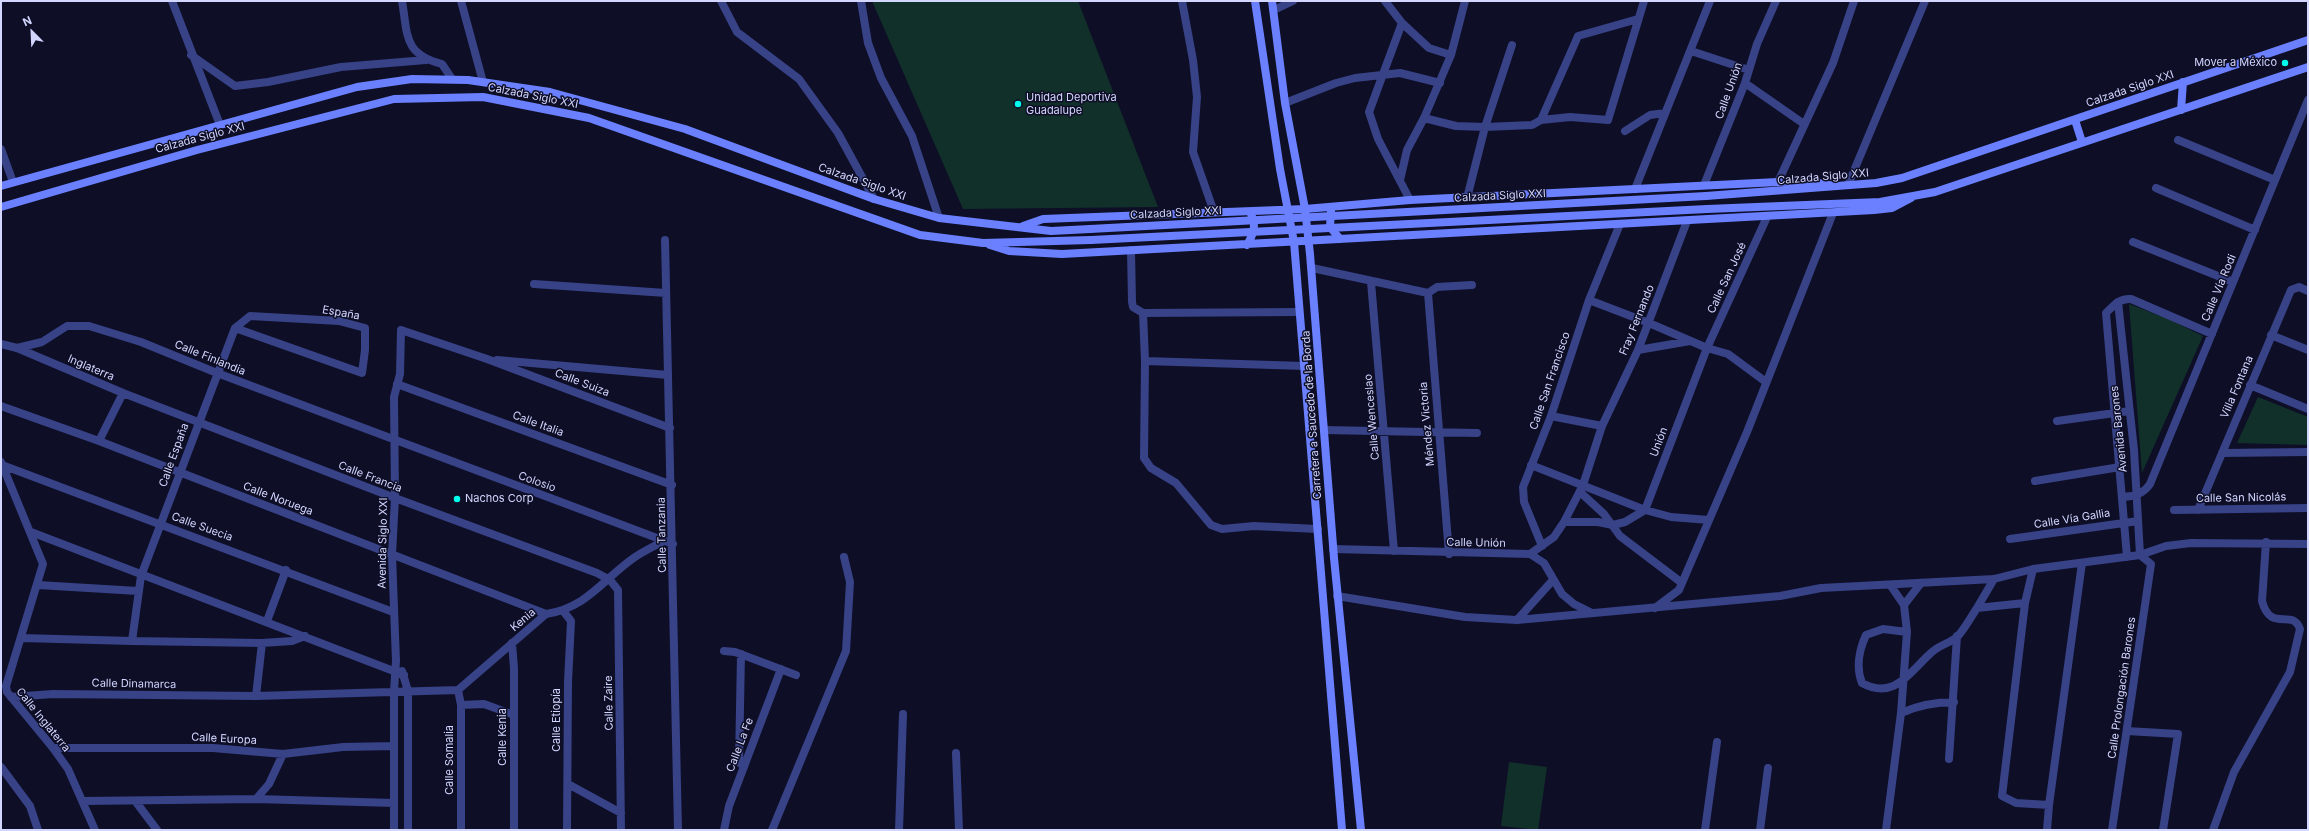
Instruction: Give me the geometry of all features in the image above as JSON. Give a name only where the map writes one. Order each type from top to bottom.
[{"type":"main road","name":"Carretera a Saucedo de la Borda","points":[[1255,1],[1294,242],[1342,830]]},
{"type":"main road","name":"Carretera a Saucedo de la Borda","points":[[1272,1],[1285,103],[1305,208],[1312,268],[1337,596],[1361,830]]},
{"type":"main road","name":"Calzada Siglo XXI","points":[[1,186],[357,87],[412,79],[452,79],[550,92],[685,129],[874,199],[939,218],[1022,226],[1051,231],[1770,193],[1830,185],[1876,183],[1924,172],[2308,40]]},
{"type":"main road","name":"Calzada Siglo XXI","points":[[1,208],[197,150],[394,99],[483,97],[589,118],[920,235],[983,243],[1091,240],[1707,209],[1880,202],[1911,198],[1942,190],[2308,67]]},
{"type":"main road","points":[[2180,110],[2183,82]]},
{"type":"main road","points":[[2075,120],[2082,142]]},
{"type":"main road","points":[[1022,226],[1043,219],[1250,211],[1410,200],[1704,185],[1806,181],[1830,185]]},
{"type":"main road","name":"Calzada Siglo XXI","points":[[983,243],[1009,251],[1039,253],[1247,245],[1833,213],[1892,208],[1911,198]]},
{"type":"main road","points":[[1333,206],[1329,219],[1330,227],[1340,239]]},
{"type":"main road","points":[[1247,245],[1253,236],[1254,227],[1250,211]]},
{"type":"street","points":[[172,1],[191,55],[220,125]]},
{"type":"street","points":[[402,1],[409,44],[426,60]]},
{"type":"street","points":[[461,1],[483,82]]},
{"type":"street","points":[[721,1],[737,32],[799,79],[838,133],[874,199]]},
{"type":"street","points":[[861,1],[868,44],[881,78],[912,136],[939,218]]},
{"type":"street","points":[[1182,1],[1194,60],[1197,97],[1193,152],[1214,212]]},
{"type":"street","points":[[1274,10],[1293,1]]},
{"type":"street","points":[[1385,1],[1402,23],[1429,48],[1451,55]]},
{"type":"street","points":[[1400,180],[1407,150],[1424,118],[1451,55],[1466,1]]},
{"type":"street","points":[[1424,118],[1456,126],[1485,127],[1532,125],[1542,120],[1570,116],[1608,120],[1644,1]]},
{"type":"street","points":[[1635,189],[1710,1]]},
{"type":"street","points":[[1778,182],[1833,63],[1854,1]]},
{"type":"street","points":[[1848,185],[1925,1]]},
{"type":"street","name":"Calle Unión","points":[[1704,185],[1745,83],[1757,44],[1775,3]]},
{"type":"street","points":[[1542,120],[1578,36],[1638,19]]},
{"type":"street","points":[[1402,23],[1384,75],[1369,112],[1378,139],[1410,200]]},
{"type":"street","points":[[1466,198],[1485,127],[1512,45]]},
{"type":"street","points":[[1691,51],[1749,70]]},
{"type":"street","points":[[191,55],[235,86],[268,82],[341,67],[426,60],[442,64],[452,79]]},
{"type":"street","points":[[1285,103],[1336,83],[1355,78],[1400,73],[1440,83]]},
{"type":"street","points":[[1745,83],[1804,124]]},
{"type":"street","name":"Calle Vía Rodi","points":[[2136,496],[2145,491],[2150,484],[2308,100]]},
{"type":"street","points":[[1625,131],[1650,115],[1665,113]]},
{"type":"street","points":[[2178,140],[2275,180]]},
{"type":"street","points":[[1,149],[13,182]]},
{"type":"street","points":[[2156,188],[2255,230]]},
{"type":"street","points":[[1655,608],[1679,590],[1720,497],[1833,213]]},
{"type":"street","name":"Calle San José","points":[[1707,348],[1767,217]]},
{"type":"street","name":"Fray Fernando","points":[[1530,554],[1554,537],[1564,522],[1582,488],[1602,426],[1638,350],[1688,221]]},
{"type":"street","name":"Calle San Francisco","points":[[1542,546],[1524,502],[1523,487],[1551,416],[1589,300],[1620,224]]},
{"type":"street","name":"Calle Tanzania","points":[[665,240],[672,485],[678,830]]},
{"type":"street","points":[[2133,242],[2233,282]]},
{"type":"street","points":[[1130,250],[1133,307],[1143,313],[1299,312]]},
{"type":"street","points":[[1312,268],[1371,282],[1428,293],[1437,287],[1472,285]]},
{"type":"street","name":"Calle Wenceslao","points":[[1371,282],[1394,551]]},
{"type":"street","points":[[534,284],[666,293]]},
{"type":"street","name":"Villa Fontana","points":[[2198,510],[2291,290],[2299,288],[2308,291]]},
{"type":"street","name":"Méndez Victoria","points":[[1428,293],[1449,554]]},
{"type":"street","points":[[2118,302],[2124,298],[2131,299],[2212,334]]},
{"type":"street","points":[[1589,300],[1649,323],[1707,348],[1728,354],[1766,382]]},
{"type":"street","name":"Avenida Barones","points":[[2118,302],[2106,313],[2127,557]]},
{"type":"street","name":"Avenida Barones","points":[[2118,302],[2129,411],[2140,555]]},
{"type":"street","points":[[1143,313],[1146,361],[1144,458],[1148,465],[1176,483],[1211,525],[1222,529],[1254,526],[1318,529]]},
{"type":"street","name":"España","points":[[250,316],[338,321],[365,328],[365,350],[362,373],[354,370],[235,328],[250,316]]},
{"type":"street","name":"Calle Finlandia","points":[[17,348],[42,342],[67,326],[89,326],[141,342],[217,373],[394,440]]},
{"type":"street","name":"Calle España","points":[[132,641],[141,576],[235,328]]},
{"type":"street","name":"Calle Suiza","points":[[401,330],[487,359],[670,428]]},
{"type":"street","name":"Avenida Siglo XXI","points":[[401,330],[400,374],[396,384],[394,397],[395,498],[392,554],[396,661],[400,674],[408,690],[408,830]]},
{"type":"street","points":[[2271,335],[2308,350]]},
{"type":"street","points":[[1638,350],[1690,341]]},
{"type":"street","name":"Inglaterra","points":[[1,344],[17,348],[123,393],[99,441]]},
{"type":"street","name":"Unión","points":[[1646,510],[1707,348]]},
{"type":"street","name":"Calle Suiza","points":[[487,359],[668,375]]},
{"type":"street","points":[[1146,361],[1304,366]]},
{"type":"street","name":"Calle Italia","points":[[396,384],[672,485]]},
{"type":"street","points":[[2250,385],[2308,410]]},
{"type":"street","name":"Calle Francia","points":[[123,393],[395,498],[597,573],[610,580]]},
{"type":"street","name":"Calle Noruega","points":[[1,406],[99,441],[546,614]]},
{"type":"street","points":[[2057,421],[2129,411]]},
{"type":"street","points":[[1551,416],[1602,426]]},
{"type":"street","points":[[1324,430],[1477,433]]},
{"type":"street","name":"Colosio","points":[[394,440],[673,544]]},
{"type":"street","points":[[2222,453],[2308,452]]},
{"type":"street","name":"Calle Suecia","points":[[2,463],[393,612]]},
{"type":"street","name":"Calle Inglaterra","points":[[2,463],[43,564],[38,585],[6,686],[7,692],[53,748],[68,769],[84,801],[95,830]]},
{"type":"street","points":[[1531,465],[1582,488],[1646,510],[1671,517],[1709,520]]},
{"type":"street","points":[[2035,481],[2120,467]]},
{"type":"street","points":[[1582,488],[1613,525],[1620,536],[1682,583]]},
{"type":"street","points":[[2123,497],[2136,496]]},
{"type":"street","name":"Calle San Nicolás","points":[[2174,510],[2308,508]]},
{"type":"street","points":[[1564,522],[1598,522],[1613,525],[1625,522],[1646,510]]},
{"type":"street","name":"Calle Vía Gallia","points":[[2010,539],[2138,521]]},
{"type":"street","points":[[31,532],[141,576],[267,621],[400,674]]},
{"type":"street","name":"Kenia","points":[[458,690],[546,614],[564,612],[578,604],[610,580],[635,557],[664,540]]},
{"type":"street","points":[[2213,830],[2234,772],[2290,672],[2300,629],[2298,622],[2293,620],[2276,619],[2269,616],[2264,610],[2262,601],[2266,542]]},
{"type":"street","points":[[1337,596],[1465,617],[1517,620],[1780,596],[1821,588],[1891,586],[1994,579],[2034,569],[2082,564],[2140,555],[2166,546],[2191,543],[2266,542],[2308,544]]},
{"type":"street","name":"Calle Unión","points":[[1333,549],[1449,554],[1530,554]]},
{"type":"street","points":[[1530,554],[1544,564],[1562,594],[1574,604],[1593,613]]},
{"type":"street","name":"Calle Prolongación Barones","points":[[2112,830],[2151,564],[2140,555]]},
{"type":"street","points":[[772,830],[846,651],[850,582],[844,557]]},
{"type":"street","points":[[2047,830],[2049,805],[2082,564]]},
{"type":"street","points":[[2034,569],[2025,603],[2002,796],[2016,803],[2049,805]]},
{"type":"street","points":[[267,621],[286,570]]},
{"type":"street","points":[[1907,632],[1883,629],[1866,635],[1862,645],[1858,672],[1862,684],[1872,689],[1884,689],[1903,682],[1933,650],[1957,636],[1994,579]]},
{"type":"street","name":"Calle Zaire","points":[[610,580],[618,590],[621,830]]},
{"type":"street","points":[[1517,620],[1553,580]]},
{"type":"street","points":[[1904,605],[1921,583]]},
{"type":"street","points":[[38,585],[138,591]]},
{"type":"street","points":[[1886,830],[1901,713],[1907,632],[1904,605],[1891,586]]},
{"type":"street","points":[[1976,608],[2025,603]]},
{"type":"street","name":"Calle Etiopía","points":[[564,612],[571,621],[568,682],[567,830]]},
{"type":"street","points":[[21,638],[262,642],[292,640],[305,636]]},
{"type":"street","points":[[1949,759],[1954,702],[1957,636]]},
{"type":"street","points":[[256,696],[262,642]]},
{"type":"street","name":"Calle Kenia","points":[[512,643],[514,668],[514,830]]},
{"type":"street","points":[[724,651],[742,654],[796,675]]},
{"type":"street","points":[[742,654],[739,762],[744,767]]},
{"type":"street","name":"Calle La Fe","points":[[724,830],[725,819],[781,669]]},
{"type":"street","name":"Avenida Siglo XXI","points":[[394,830],[394,691],[400,674]]},
{"type":"street","name":"Calle Dinamarca","points":[[11,697],[53,694],[256,696],[408,690],[458,690]]},
{"type":"street","name":"Calle Somalia","points":[[458,690],[461,705],[461,830]]},
{"type":"street","points":[[1901,713],[1916,707],[1936,702],[1954,702]]},
{"type":"street","points":[[461,705],[484,704],[514,715]]},
{"type":"street","points":[[899,830],[903,714]]},
{"type":"street","points":[[2127,731],[2178,734],[2163,830]]},
{"type":"street","points":[[1705,830],[1717,742]]},
{"type":"street","name":"Calle Europa","points":[[53,748],[213,748],[282,754],[343,747],[394,746]]},
{"type":"street","points":[[256,799],[269,784],[282,754]]},
{"type":"street","points":[[956,754],[959,830]]},
{"type":"street","points":[[1,767],[30,806],[38,830]]},
{"type":"street","points":[[1760,830],[1768,768]]},
{"type":"street","points":[[568,784],[621,813]]},
{"type":"street","points":[[84,801],[136,802],[256,799],[394,803]]},
{"type":"street","points":[[136,802],[157,830]]},
{"type":"green space","name":"Unidad Deportiva Guadalupe","points":[[872,1],[1078,1],[1158,207],[963,209]]},
{"type":"green space","points":[[2129,304],[2168,319],[2203,336],[2142,473]]},
{"type":"green space","points":[[2258,397],[2308,417],[2308,445],[2237,443]]},
{"type":"green space","points":[[1509,762],[1547,767],[1538,830],[1501,826]]},
{"type":"place","name":"Mover a México","points":[[2285,63]]},
{"type":"place","name":"Unidad Deportiva Guadalupe","points":[[1018,104]]},
{"type":"place","name":"Nachos Corp","points":[[457,499]]}]
